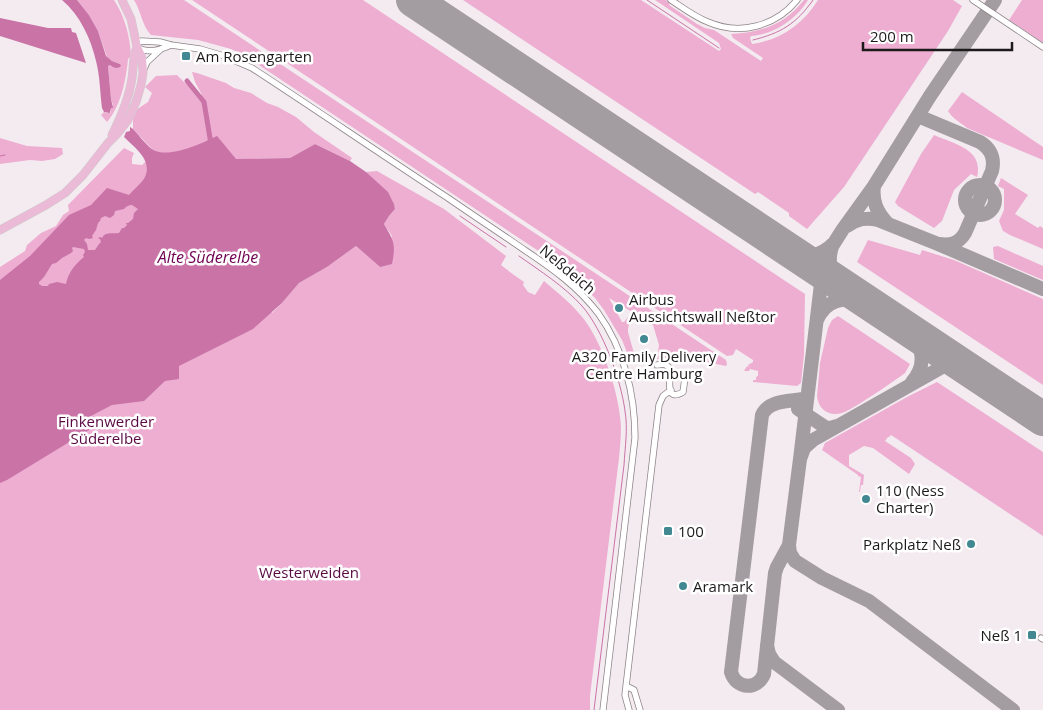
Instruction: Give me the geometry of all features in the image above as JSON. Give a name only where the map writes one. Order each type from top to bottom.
[{"type":"main road","points":[[0,230],[65,193],[83,175],[117,134],[130,114],[139,93],[143,74],[142,58],[131,19],[122,0]]},
{"type":"main road","points":[[108,143],[127,101],[137,44]]},
{"type":"street","points":[[671,0],[710,23],[723,27],[738,28],[754,27],[769,22],[788,10],[797,0]]},
{"type":"street","points":[[973,0],[1043,47]]},
{"type":"street","name":"Neßdeich","points":[[137,44],[142,41],[160,42],[211,52],[252,68],[559,274],[584,296],[604,322],[621,356],[630,388],[635,438],[602,705],[603,710]]},
{"type":"street","points":[[137,44],[146,51],[160,50]]},
{"type":"street","points":[[143,74],[144,66],[147,62],[160,50],[171,45]]},
{"type":"street","points":[[657,365],[664,364],[668,367],[670,372],[668,385],[675,394],[683,392],[685,378]]},
{"type":"street","points":[[629,710],[625,695],[660,405],[663,396],[671,390]]},
{"type":"street","points":[[626,686],[634,690],[640,710]]},
{"type":"green space","points":[[77,0],[114,0],[124,20],[128,34],[131,56],[128,59],[119,101],[107,122],[101,115],[104,112],[111,113],[113,105],[108,66],[118,68],[120,64],[107,57],[98,31],[89,15]]},
{"type":"green space","points":[[134,0],[184,0],[726,360],[726,366],[691,359],[691,362],[667,358],[661,361],[661,359],[657,359],[659,345],[653,325],[641,320],[642,318],[609,298],[622,322],[631,314],[639,318],[635,318],[629,326],[628,332],[637,364],[630,360],[622,340],[595,298],[567,272],[540,252],[244,55],[231,49],[198,40],[151,35]]},
{"type":"green space","points":[[192,0],[363,0],[805,294],[804,355],[801,383],[797,386],[753,382],[758,376],[758,371],[750,369],[749,371],[744,371],[753,360],[736,349],[733,355],[727,356]]},
{"type":"green space","points":[[463,0],[641,0],[719,51],[721,49],[719,43],[655,0],[666,0],[670,3],[669,5],[697,24],[714,30],[761,61],[763,58],[733,38],[731,34],[772,26],[789,16],[804,0],[808,0],[798,13],[784,25],[768,33],[751,36],[752,44],[782,35],[798,23],[818,0],[953,0],[962,6],[948,31],[844,187],[807,229],[789,216],[789,213],[758,192],[755,194]]},
{"type":"green space","points":[[1022,0],[1043,0],[1043,43],[1009,20]]},
{"type":"green space","points":[[192,72],[251,93],[267,103],[278,107],[296,117],[352,158],[350,161],[315,144],[290,158],[242,159],[272,313],[299,283],[327,267],[356,246],[380,267],[392,236],[384,224],[395,209],[391,198],[366,172],[377,171],[444,209],[506,256],[501,265],[524,282],[523,285],[528,292],[535,295],[544,281],[574,308],[590,329],[604,355],[614,385],[620,414],[621,439],[590,696],[590,710],[0,710],[0,267],[25,251],[27,245],[41,233],[56,226],[63,215],[69,211],[68,205],[124,148],[134,153],[132,164],[142,165],[156,152],[133,129],[133,115],[136,110],[148,102],[152,93],[145,87],[156,76],[177,75],[199,100],[202,95]]},
{"type":"green space","points":[[962,92],[1043,147],[1043,160],[967,128],[954,118],[948,111]]},
{"type":"green space","points":[[934,135],[966,149],[976,160],[978,168],[977,177],[971,174],[954,190],[942,221],[934,228],[898,206],[895,202],[921,154]]},
{"type":"green space","points":[[0,138],[27,146],[62,148],[63,154],[55,159],[0,164]]},
{"type":"green space","points":[[1001,178],[1028,195],[1015,214],[1038,228],[1040,226],[1043,228],[1043,249],[1003,231],[999,221],[1004,210],[1004,189],[998,186]]},
{"type":"green space","points":[[868,240],[920,255],[922,250],[954,260],[1043,299],[1043,385],[857,262]]},
{"type":"green space","points":[[998,246],[1043,266],[1043,280],[994,259],[993,247]]},
{"type":"green space","points":[[838,316],[910,364],[905,373],[864,401],[844,412],[833,414],[822,408],[817,396],[820,363],[828,328],[832,320]]},
{"type":"green space","points":[[937,382],[1043,452],[1043,536],[891,435],[885,441],[911,458],[915,464],[909,474],[873,448],[864,446],[849,455],[849,466],[864,475],[860,492],[861,477],[822,450],[825,443]]},
{"type":"water","points":[[62,0],[77,0],[89,15],[98,31],[106,56],[121,66],[117,68],[108,66],[113,108],[111,108],[110,113],[104,112],[102,108],[97,67],[88,36],[74,13]]},
{"type":"water","points":[[0,18],[48,28],[71,28],[72,32],[76,33],[86,63],[0,36]]},
{"type":"water","name":"Alte Süderelbe","points":[[130,127],[149,147],[159,152],[175,152],[203,143],[217,136],[236,159],[290,158],[315,144],[350,161],[366,172],[388,192],[394,204],[395,209],[384,224],[393,243],[392,264],[380,267],[356,246],[327,267],[299,283],[282,303],[253,329],[179,366],[179,379],[165,381],[144,401],[112,405],[89,417],[89,430],[0,483],[0,280],[30,256],[69,215],[91,205],[107,188],[129,195],[142,182],[147,171],[145,160],[124,137],[126,132],[130,131]],"holes":[[[130,205],[138,209],[134,213],[133,219],[126,223],[127,225],[119,233],[107,234],[102,238],[98,238],[101,242],[95,250],[88,250],[84,240],[86,238],[93,238],[92,236],[101,218],[105,216],[110,218],[114,215],[115,211]],[[73,247],[84,249],[85,252],[84,257],[70,272],[66,284],[57,282],[48,286],[39,284],[52,264],[71,253]]]},
{"type":"waterway","points":[[647,0],[719,48]]},
{"type":"waterway","points":[[753,40],[780,31],[794,21],[813,0]]},
{"type":"waterway","points":[[187,81],[204,102],[211,144]]},
{"type":"waterway","points":[[0,156],[5,155]]},
{"type":"waterway","points":[[460,216],[506,247]]},
{"type":"waterway","points":[[519,256],[568,292],[590,316],[610,356],[620,385],[625,411],[624,465],[594,710]]},
{"type":"taxiway","points":[[964,367],[955,365],[944,366],[813,440],[804,448],[800,459],[824,259],[874,186],[930,96],[995,0]]},
{"type":"taxiway","points":[[918,116],[980,142],[989,151],[993,162],[992,171],[965,233],[954,243],[947,245],[939,244]]},
{"type":"taxiway","points":[[980,185],[991,189],[995,200],[991,211],[980,215],[969,211],[965,200],[969,189],[980,185]]},
{"type":"taxiway","points":[[874,186],[876,206],[880,215],[887,223]]},
{"type":"taxiway","points":[[847,226],[862,219],[878,220],[1043,289]]},
{"type":"taxiway","points":[[793,253],[804,256],[814,255],[824,251],[833,244],[830,265],[833,275],[840,284]]},
{"type":"taxiway","points":[[817,320],[825,308],[836,301],[849,299],[863,300]]},
{"type":"taxiway","points":[[912,382],[919,370],[922,359],[914,334]]},
{"type":"taxiway","points":[[800,459],[789,545],[775,573],[764,674],[757,683],[747,686],[742,685],[737,682],[731,672],[762,415],[765,410],[775,404],[807,398]]},
{"type":"taxiway","points":[[798,409],[825,427],[837,426]]},
{"type":"taxiway","points":[[789,545],[790,553],[795,561],[822,578],[869,601],[1013,710]]},
{"type":"taxiway","points":[[767,645],[769,654],[774,662],[838,710]]},
{"type":"runway","points":[[413,0],[1043,419]]},
{"type":"place","name":"Am Rosengarten","points":[[186,56]]},
{"type":"place","name":"Airbus Aussichtswall Neßtor","points":[[619,308]]},
{"type":"place","name":"A320 Family Delivery Centre Hamburg","points":[[644,339]]},
{"type":"place","name":"110 (Ness Charter)","points":[[866,499]]},
{"type":"place","name":"100","points":[[668,531]]},
{"type":"place","name":"Parkplatz Neß","points":[[971,544]]},
{"type":"place","name":"Aramark","points":[[683,586]]},
{"type":"place","name":"Neß 1","points":[[1032,635]]},
{"type":"park label","name":"Finkenwerder Süderelbe","points":[[106,430]]},
{"type":"park label","name":"Westerweiden","points":[[309,572]]}]
